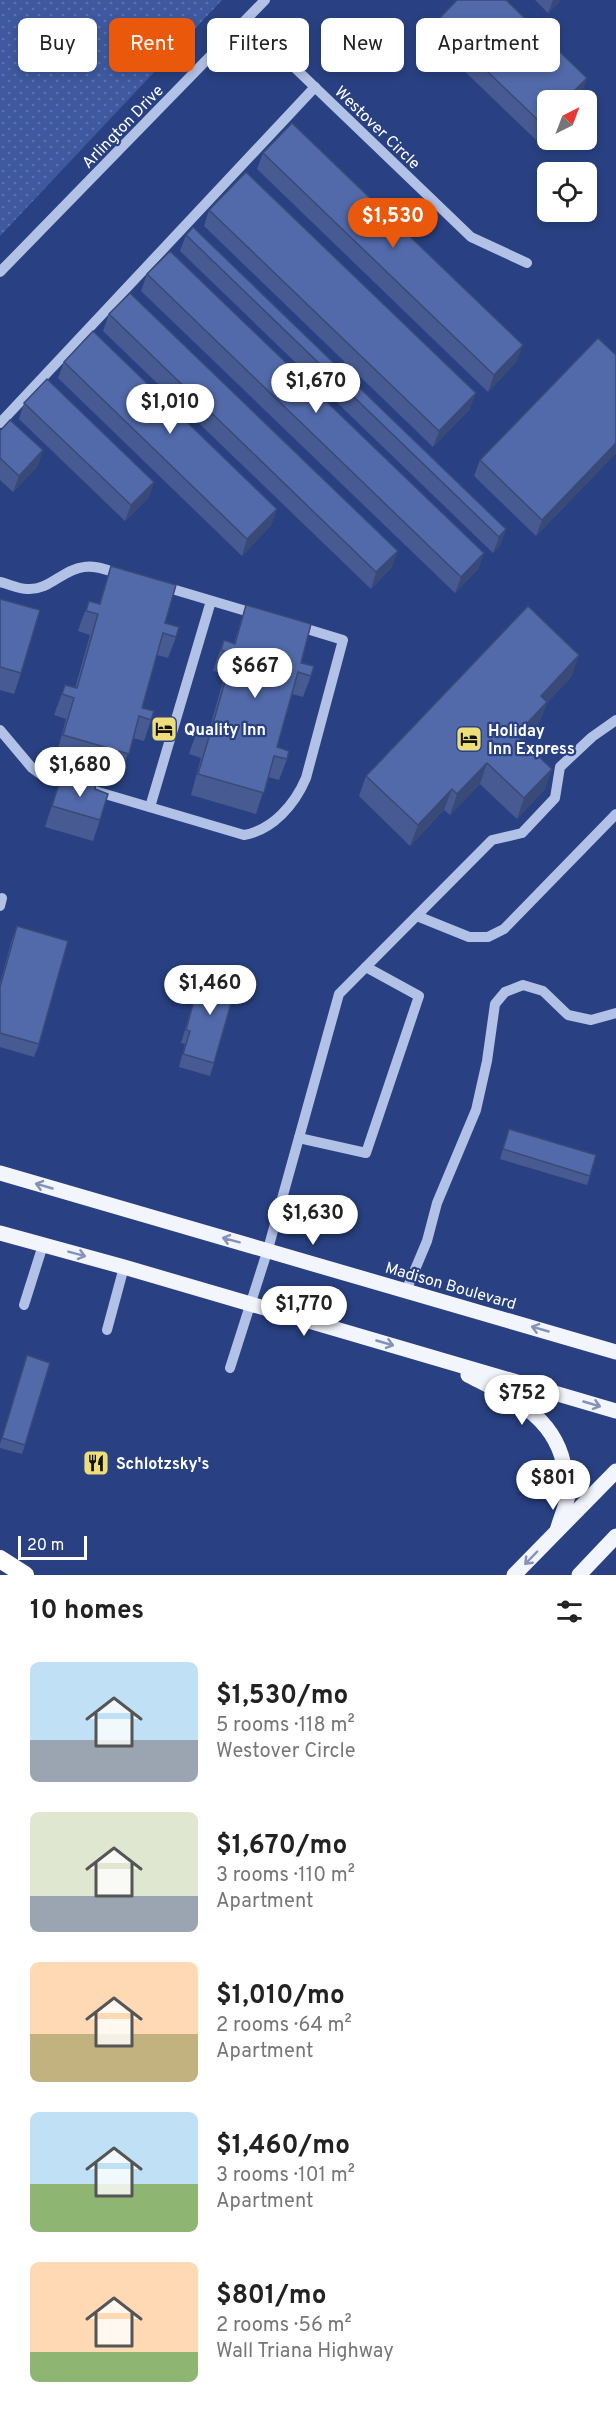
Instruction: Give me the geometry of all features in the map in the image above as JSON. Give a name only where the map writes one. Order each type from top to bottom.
[{"type":"highway","points":[[0,1559],[25,1575]]},
{"type":"main road","name":"Madison Boulevard","points":[[0,1173],[616,1352]]},
{"type":"main road","points":[[0,1233],[616,1411]]},
{"type":"main road","points":[[573,1339],[616,1339]]},
{"type":"main road","points":[[433,1357],[497,1390],[534,1413],[550,1429],[561,1448],[568,1494],[557,1531]]},
{"type":"main road","points":[[514,1575],[616,1471]]},
{"type":"main road","points":[[579,1575],[611,1545],[616,1536]]},
{"type":"street","name":"Arlington Drive","points":[[249,18],[265,0]]},
{"type":"street","name":"Arlington Drive","points":[[2,267],[207,60]]},
{"type":"street","name":"Westover Circle","points":[[299,72],[471,237],[527,263]]},
{"type":"street","points":[[0,423],[315,87]]},
{"type":"street","points":[[0,582],[27,590],[38,588],[73,569],[84,567],[96,567],[131,577]]},
{"type":"street","points":[[154,584],[266,617]]},
{"type":"street","points":[[150,807],[211,601]]},
{"type":"street","points":[[0,730],[32,768],[43,776],[244,835],[265,829],[296,798],[306,778],[343,640],[288,624]]},
{"type":"street","points":[[230,1368],[268,1250],[339,994],[492,840],[522,833],[555,798],[560,767],[592,737],[616,720]]},
{"type":"street","points":[[417,916],[469,937],[488,938],[504,929],[616,814]]},
{"type":"street","points":[[299,1138],[366,1153],[418,996],[366,967]]},
{"type":"street","points":[[406,1291],[427,1241],[437,1203],[476,1110],[487,1060],[495,1004],[505,992],[523,985],[543,991],[568,1015],[591,1020],[616,1013]]},
{"type":"street","points":[[24,1305],[43,1245]]},
{"type":"street","points":[[107,1330],[124,1267]]},
{"type":"shaded area","points":[[0,0],[222,0],[195,29],[195,18],[109,18],[109,72],[154,72],[0,236]]},
{"type":"building","points":[[457,0],[506,0],[525,18],[440,18]]},
{"type":"building","points":[[560,52],[587,78],[575,90],[537,90],[537,119],[488,72],[560,72]]},
{"type":"building","points":[[292,123],[523,345],[494,375],[263,153]]},
{"type":"building","points":[[246,172],[476,393],[439,431],[209,210]]},
{"type":"building","points":[[193,227],[506,529],[499,537],[186,235]]},
{"type":"building","points":[[170,251],[484,553],[461,577],[147,274]]},
{"type":"building","points":[[130,293],[398,551],[376,572],[109,314]]},
{"type":"building","points":[[93,331],[277,509],[247,539],[64,362]]},
{"type":"building","points":[[598,338],[616,355],[616,443],[542,520],[480,460]]},
{"type":"building","points":[[47,379],[154,482],[131,505],[24,403]]},
{"type":"building","points":[[10,420],[43,450],[19,476],[0,458],[0,431]]},
{"type":"building","name":"Quality Inn","points":[[111,566],[176,585],[165,623],[179,627],[176,637],[163,633],[142,708],[154,711],[151,720],[139,716],[129,754],[63,735],[74,698],[62,694],[65,685],[77,688],[98,614],[86,611],[89,601],[100,604]]},
{"type":"building","points":[[0,599],[40,610],[21,673],[0,667]]},
{"type":"building","name":"Quality Inn","points":[[246,605],[311,624],[301,663],[314,666],[311,676],[298,672],[277,747],[289,751],[287,759],[274,756],[264,793],[198,774],[209,737],[197,734],[200,724],[212,727],[233,653],[221,650],[224,640],[235,644]]},
{"type":"building","name":"Holiday Inn Express","points":[[528,606],[579,655],[541,696],[547,702],[516,735],[552,769],[524,798],[487,763],[457,794],[452,789],[418,825],[366,776]]},
{"type":"building","points":[[68,775],[96,783],[95,789],[108,794],[100,820],[52,806],[60,780],[66,781]]},
{"type":"building","points":[[17,926],[68,941],[39,1044],[0,1033],[0,987]]},
{"type":"building","points":[[207,970],[238,979],[214,1063],[183,1054],[190,1031],[186,1030],[194,1000],[198,1000]]},
{"type":"building","points":[[509,1129],[596,1155],[590,1176],[503,1149]]},
{"type":"building","points":[[27,1355],[50,1363],[25,1445],[2,1438]]},
{"type":"place","name":"Quality Inn","points":[[164,729]]},
{"type":"place","name":"Holiday Inn Express","points":[[469,739]]},
{"type":"place","name":"Schlotzsky's","points":[[96,1463]]}]
